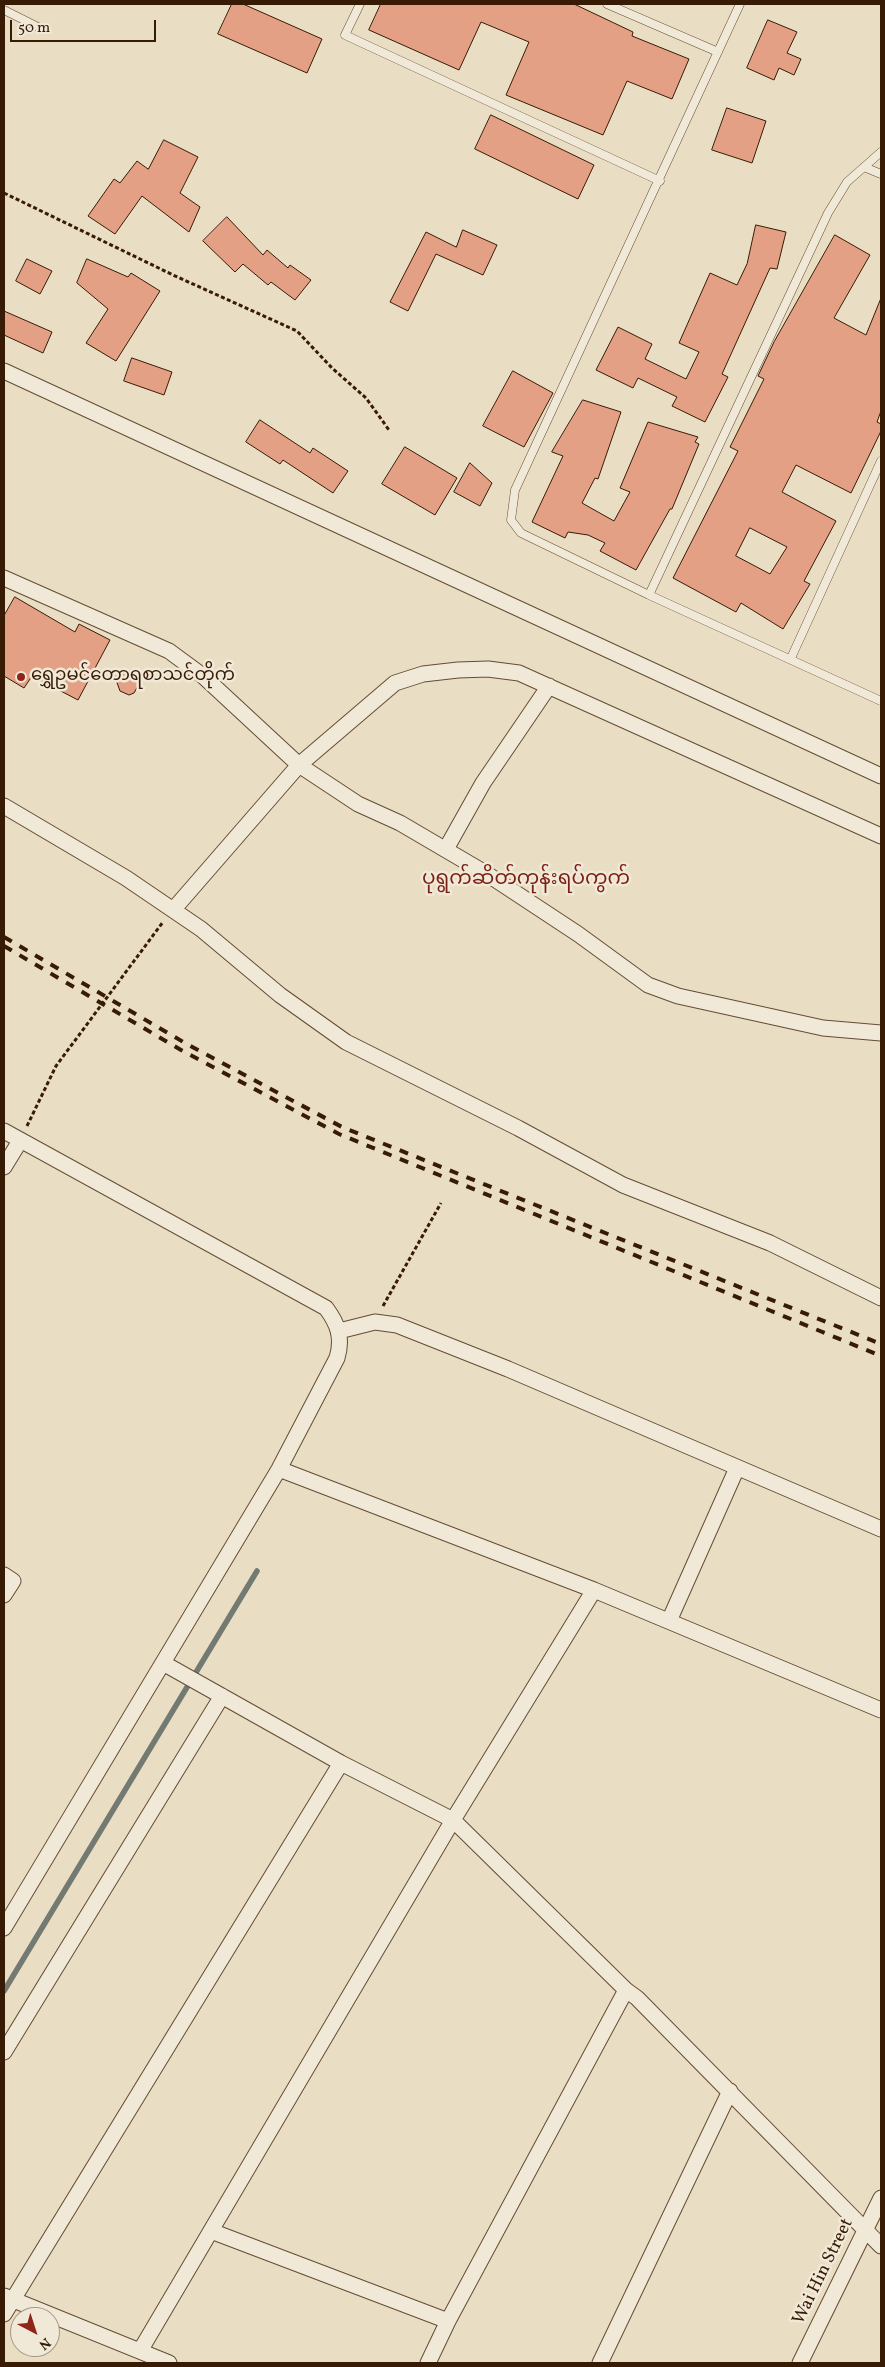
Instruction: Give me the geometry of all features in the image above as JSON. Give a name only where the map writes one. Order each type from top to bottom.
[{"type":"street","points":[[4,371],[881,776]]},
{"type":"street","points":[[4,578],[169,651],[203,676],[299,765],[358,804],[400,823],[446,849],[578,934],[648,985],[678,996],[822,1028],[881,1033]]},
{"type":"street","points":[[173,910],[299,765],[395,683],[423,674],[488,669],[519,673],[881,836]]},
{"type":"street","points":[[446,849],[483,783],[549,686]]},
{"type":"street","points":[[4,806],[126,878],[201,929],[280,995],[346,1042],[518,1128],[623,1185],[770,1243],[881,1298]]},
{"type":"street","points":[[4,1131],[326,1308],[334,1319],[339,1331],[341,1345],[337,1358],[280,1469],[166,1665],[4,1928]]},
{"type":"street","points":[[4,1167],[20,1141]]},
{"type":"street","points":[[339,1331],[375,1322],[397,1325],[508,1369],[881,1529]]},
{"type":"street","points":[[669,1621],[737,1468]]},
{"type":"street","points":[[280,1469],[594,1590],[881,1710]]},
{"type":"street","points":[[4,1575],[13,1581],[4,1595]]},
{"type":"street","points":[[140,2351],[453,1820],[594,1590]]},
{"type":"street","points":[[166,1665],[341,1763],[453,1820],[730,2091],[881,2246]]},
{"type":"street","points":[[4,2052],[222,1696]]},
{"type":"street","points":[[4,2314],[8,2298],[341,1763]]},
{"type":"street","points":[[428,2363],[448,2321],[626,1990]]},
{"type":"street","points":[[600,2363],[730,2091]]},
{"type":"street","name":"Wai Hin Street","points":[[800,2363],[881,2198]]},
{"type":"street","points":[[210,2231],[448,2321]]},
{"type":"street","points":[[8,2298],[169,2363]]},
{"type":"lane","points":[[360,4],[345,35],[660,181]]},
{"type":"lane","points":[[607,4],[718,52]]},
{"type":"lane","points":[[740,4],[660,181],[515,490],[511,520],[521,533],[649,595],[791,658],[881,701]]},
{"type":"lane","points":[[4,10],[42,29]]},
{"type":"lane","points":[[649,595],[828,213],[847,182],[881,152]]},
{"type":"lane","points":[[864,168],[881,174]]},
{"type":"lane","points":[[791,658],[881,462]]},
{"type":"path","points":[[4,193],[173,275],[296,331],[332,368],[366,398],[389,430]]},
{"type":"path","points":[[20,1141],[56,1066],[100,1004],[173,910]]},
{"type":"path","points":[[375,1322],[441,1203]]},
{"type":"building","points":[[232,4],[243,4],[322,39],[307,73],[218,34]]},
{"type":"building","points":[[381,4],[574,4],[633,32],[632,36],[689,59],[672,99],[627,81],[603,135],[506,95],[529,42],[481,22],[459,70],[369,30]]},
{"type":"building","points":[[768,20],[797,32],[787,53],[801,59],[794,75],[779,68],[774,80],[747,68]]},
{"type":"building","points":[[727,108],[766,121],[752,163],[712,150]]},
{"type":"building","points":[[491,115],[594,165],[578,199],[475,149]]},
{"type":"building","points":[[164,140],[198,157],[180,193],[200,207],[189,232],[142,196],[115,234],[88,216],[114,179],[120,183],[137,161],[148,169]]},
{"type":"building","points":[[227,217],[263,255],[267,250],[288,268],[290,265],[311,280],[295,300],[271,282],[268,285],[243,264],[235,272],[203,241]]},
{"type":"building","points":[[756,225],[786,232],[777,269],[770,268],[722,374],[728,377],[705,422],[672,406],[677,397],[638,378],[633,388],[596,370],[618,327],[652,344],[645,359],[686,379],[699,352],[679,343],[710,273],[737,285],[747,264]]},
{"type":"building","points":[[463,230],[497,245],[483,275],[436,254],[408,311],[390,302],[426,232],[456,247]]},
{"type":"building","points":[[835,235],[870,255],[834,318],[866,335],[881,298],[881,411],[877,422],[881,424],[881,431],[851,493],[796,465],[782,492],[836,521],[804,581],[810,584],[783,629],[741,603],[736,612],[673,578],[738,451],[730,447],[764,379],[758,376],[774,342]],"holes":[[[750,528],[787,547],[770,574],[736,556]]]},
{"type":"building","points":[[27,259],[52,271],[40,294],[16,281]]},
{"type":"building","points":[[87,259],[128,277],[131,273],[160,291],[116,361],[86,343],[108,309],[77,283]]},
{"type":"building","points":[[4,311],[52,332],[43,353],[4,335]]},
{"type":"building","points":[[132,358],[172,372],[164,395],[124,381]]},
{"type":"building","points":[[513,371],[553,393],[524,447],[483,426]]},
{"type":"building","points":[[583,400],[621,412],[598,479],[595,478],[582,503],[614,521],[630,492],[620,488],[648,422],[698,437],[695,442],[699,444],[672,509],[670,509],[636,570],[600,551],[605,543],[588,535],[568,532],[565,538],[532,522],[563,456],[552,452]]},
{"type":"building","points":[[260,420],[310,453],[313,448],[348,471],[333,493],[283,460],[280,464],[246,442]]},
{"type":"building","points":[[405,447],[457,478],[435,515],[382,484]]},
{"type":"building","points":[[470,463],[492,483],[480,506],[454,492]]},
{"type":"building","points":[[15,597],[75,632],[79,624],[110,640],[78,700],[32,676],[24,688],[4,676],[4,616]]},
{"type":"building","points":[[126,673],[135,675],[139,684],[134,693],[129,695],[120,691],[115,677]]},
{"type":"waterway","points":[[4,1991],[257,1571]]},
{"type":"railway","points":[[4,937],[185,1043],[342,1127],[881,1344]]},
{"type":"railway","points":[[4,946],[181,1050],[339,1134],[881,1356]]},
{"type":"place","name":"ရွှေဥမင်တောရစာသင်တိုက်","points":[[21,677]]},
{"type":"district","name":"ပုရွက်ဆိတ်ကုန်းရပ်ကွက်","points":[[526,880]]}]
